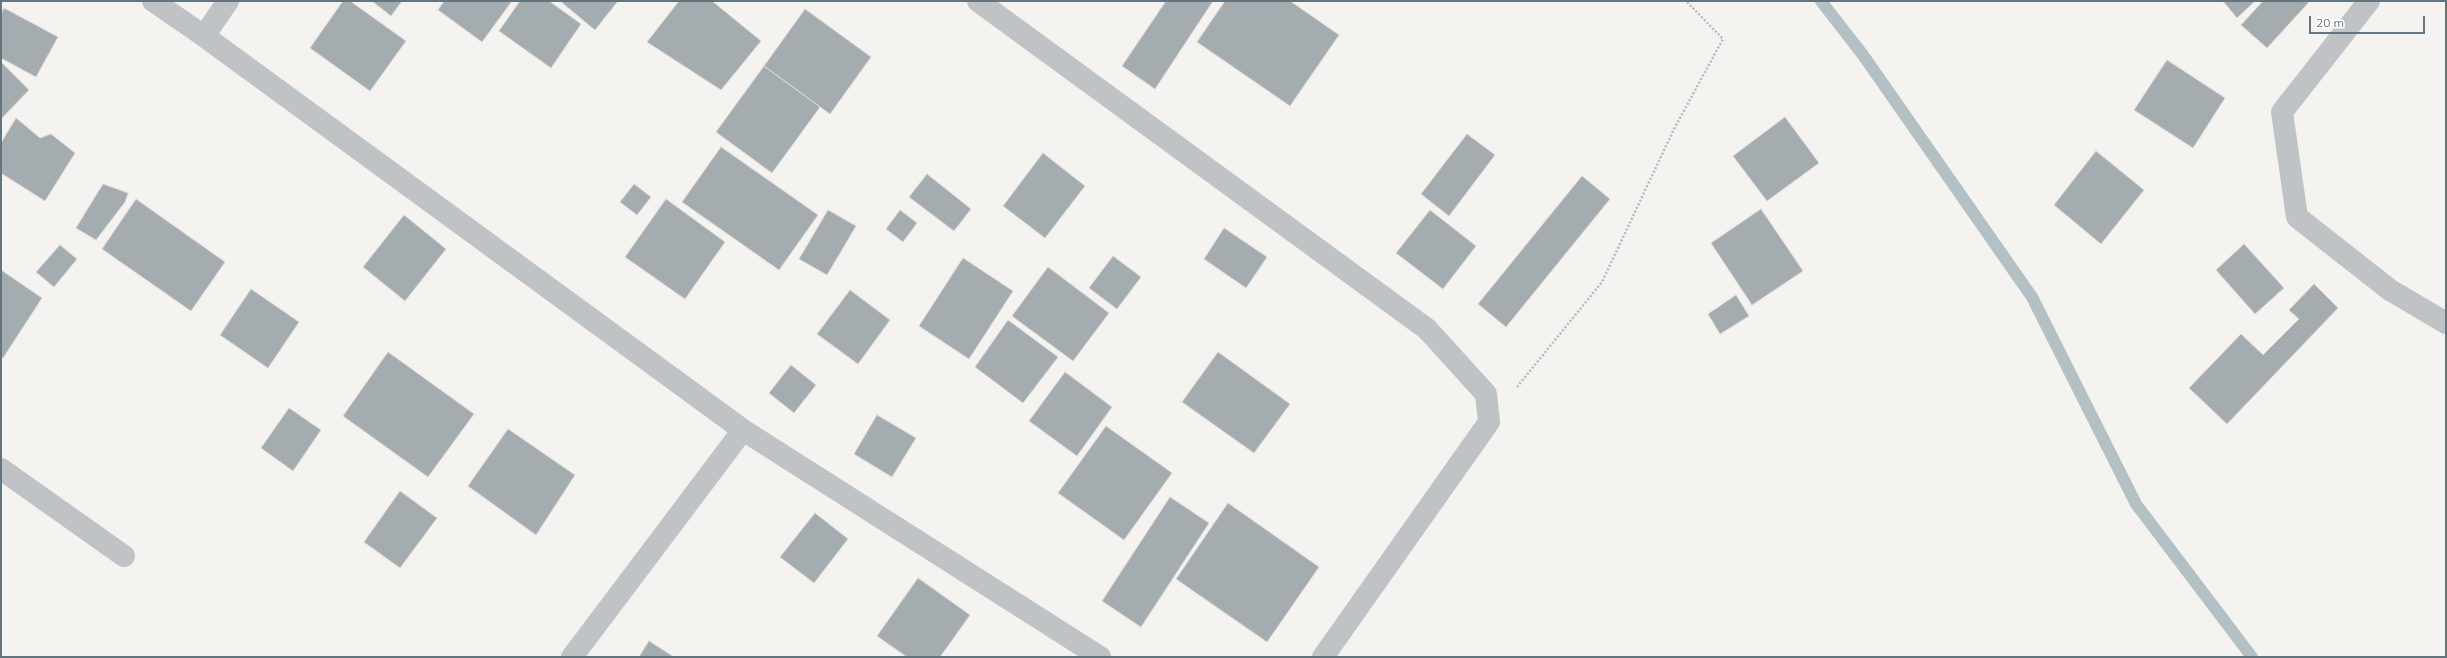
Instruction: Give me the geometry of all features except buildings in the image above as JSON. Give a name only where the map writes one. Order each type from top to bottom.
[{"type":"street","points":[[153,1],[204,36],[743,430],[1100,657]]},
{"type":"street","points":[[204,36],[228,1]]},
{"type":"street","points":[[978,1],[1427,329],[1486,394],[1489,422],[1323,657]]},
{"type":"street","points":[[2369,1],[2282,112],[2297,216],[2390,290],[2446,323]]},
{"type":"street","points":[[572,657],[743,430]]},
{"type":"street","points":[[1,469],[124,556]]},
{"type":"path","points":[[1489,422],[1602,282],[1674,129],[1723,39],[1686,1]]},
{"type":"waterway","points":[[1821,1],[1863,55],[2032,297],[2136,504],[2252,657]]}]
